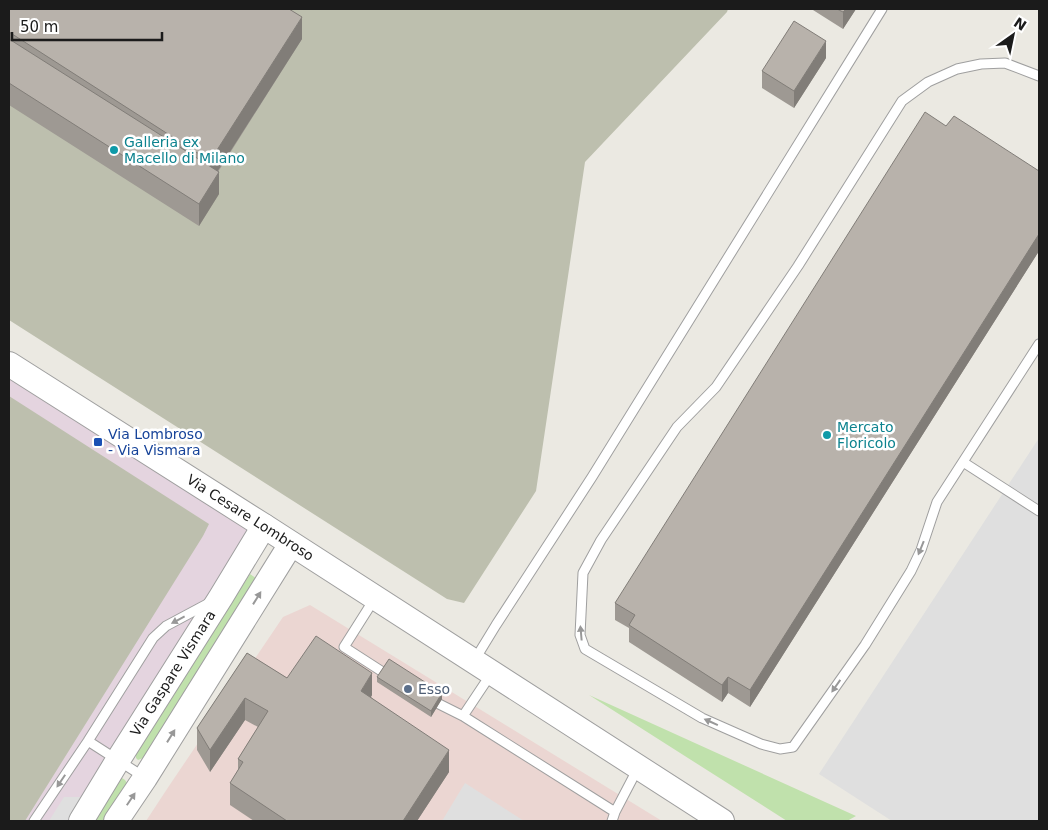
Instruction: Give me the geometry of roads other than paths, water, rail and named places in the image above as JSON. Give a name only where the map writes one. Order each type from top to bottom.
[{"type":"street","name":"Via Cesare Lombroso","points":[[9,364],[722,821]]},
{"type":"street","name":"Via Gaspare Vismara","points":[[81,821],[264,526]]},
{"type":"street","points":[[116,821],[145,778],[291,544]]},
{"type":"lane","points":[[463,716],[483,667],[496,625],[592,477],[882,9]]},
{"type":"lane","points":[[1039,76],[1005,63],[981,64],[957,69],[928,82],[902,101],[798,266],[716,387],[676,426],[601,540],[583,573],[580,635],[585,649],[702,718],[761,744],[780,750],[793,747],[865,644],[911,570],[921,550],[937,502],[1039,344]]},
{"type":"lane","points":[[963,462],[1039,511]]},
{"type":"lane","points":[[34,821],[88,741],[153,638],[166,626],[221,597]]},
{"type":"lane","points":[[375,598],[344,646],[400,683]]},
{"type":"lane","points":[[424,696],[463,716],[614,817],[638,768]]},
{"type":"lane","points":[[88,741],[145,778]]},
{"type":"place","name":"Galleria ex Macello di Milano","points":[[114,150]]},
{"type":"place","name":"Mercato Floricolo","points":[[827,435]]},
{"type":"place","name":"Via Lombroso - Via Vismara","points":[[98,442]]},
{"type":"place","name":"Esso","points":[[408,689]]}]
